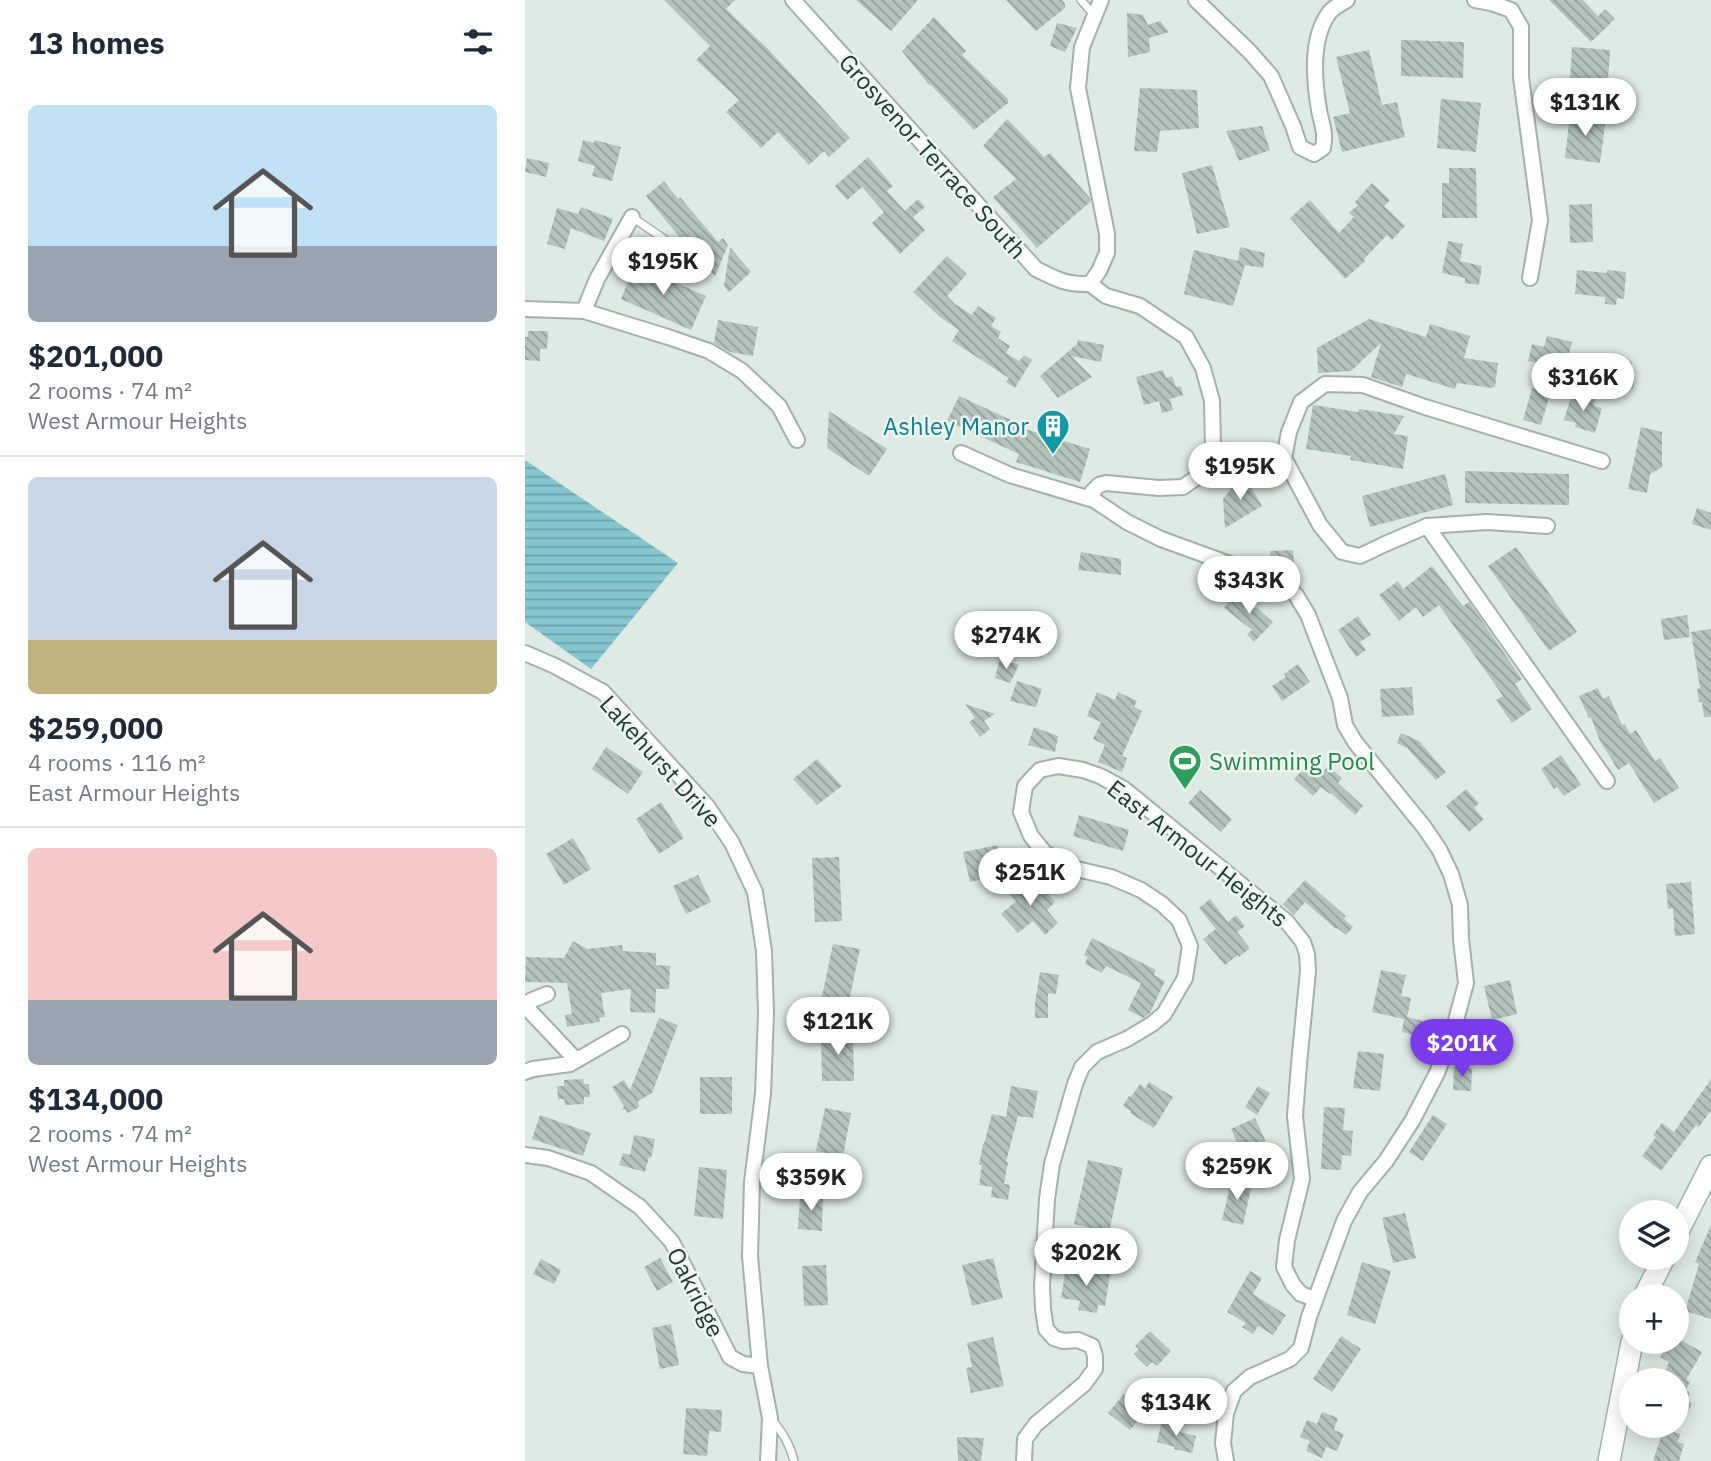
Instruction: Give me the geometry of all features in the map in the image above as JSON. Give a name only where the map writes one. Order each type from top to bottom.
[{"type":"main road","points":[[1689,1209],[1711,1166]]},
{"type":"main road","points":[[1609,1461],[1630,1354]]},
{"type":"street","name":"Grosvenor Terrace South","points":[[793,0],[1036,268],[1059,281],[1074,285],[1090,284]]},
{"type":"street","points":[[1094,500],[1093,492],[1099,485],[1106,483],[1159,488],[1183,486],[1200,475],[1213,450],[1212,401],[1203,368],[1186,337],[1140,306],[1106,296],[1090,284],[1107,253],[1107,234],[1078,88],[1082,47],[1101,0]]},
{"type":"street","points":[[1196,0],[1271,76],[1300,148],[1314,154],[1323,148],[1326,134],[1319,112],[1315,74],[1320,29],[1331,10],[1347,0]]},
{"type":"street","points":[[1475,0],[1511,10],[1521,27],[1521,77],[1540,220],[1530,278]]},
{"type":"street","points":[[584,310],[597,279],[632,217]]},
{"type":"street","points":[[525,309],[584,310],[709,351],[742,371],[779,406],[797,440]]},
{"type":"street","points":[[1547,526],[1487,522],[1427,526],[1360,556],[1342,552],[1320,524],[1284,458],[1289,432],[1301,402],[1325,384],[1363,385],[1425,407],[1602,461]]},
{"type":"street","points":[[1213,450],[1260,458],[1284,458]]},
{"type":"street","points":[[961,453],[1010,475],[1094,500],[1127,522],[1161,538],[1282,583],[1296,595],[1308,615],[1336,686],[1345,725],[1355,742],[1424,827],[1451,874],[1459,905],[1465,983],[1454,1028],[1437,1073],[1387,1161],[1360,1192],[1344,1221],[1315,1299],[1301,1348],[1290,1359],[1250,1377],[1234,1391],[1226,1413],[1223,1443],[1227,1461]]},
{"type":"street","points":[[1427,526],[1607,780]]},
{"type":"street","name":"Lakehurst Drive","points":[[525,653],[603,692],[707,806],[732,843],[755,892],[764,951],[766,1013],[762,1094],[752,1181],[750,1256],[760,1366],[770,1418],[768,1461]]},
{"type":"street","name":"East Armour Heights","points":[[1024,1461],[1025,1439],[1036,1424],[1084,1384],[1095,1369],[1092,1346],[1078,1340],[1063,1341],[1053,1338],[1046,1329],[1043,1309],[1047,1199],[1052,1164],[1075,1084],[1082,1067],[1097,1052],[1127,1039],[1164,1014],[1185,978],[1190,946],[1179,920],[1141,890],[1111,877],[1068,867],[1045,853],[1031,836],[1021,813],[1025,786],[1040,770],[1058,766],[1083,770],[1124,789],[1287,922],[1303,942],[1308,971],[1295,1116],[1302,1179],[1287,1240],[1284,1267],[1301,1294],[1315,1299]]},
{"type":"street","points":[[547,994],[530,1001],[528,1009],[576,1060]]},
{"type":"street","points":[[525,1072],[563,1066],[622,1034]]},
{"type":"street","name":"Oakridge","points":[[525,1155],[548,1158],[591,1173],[640,1207],[673,1242],[730,1357],[743,1364],[760,1366]]},
{"type":"lane","points":[[1081,0],[1094,15]]},
{"type":"lane","points":[[632,217],[690,257]]},
{"type":"lane","points":[[770,1418],[791,1448],[793,1461]]},
{"type":"water","points":[[525,460],[678,563],[591,669],[525,622]]},
{"type":"building","points":[[664,0],[735,0],[726,9],[769,50],[850,138],[829,157],[824,151],[809,165],[778,132],[761,148],[726,112],[739,100],[696,60],[710,46]]},
{"type":"building","points":[[856,0],[918,0],[891,31]]},
{"type":"building","points":[[1006,0],[1062,0],[1065,8],[1036,31]]},
{"type":"building","points":[[1549,0],[1583,0],[1598,16],[1605,9],[1615,19],[1591,42]]},
{"type":"building","points":[[1127,13],[1143,15],[1148,25],[1160,21],[1169,32],[1149,38],[1150,52],[1128,57]]},
{"type":"building","points":[[934,17],[966,51],[962,55],[1008,99],[1008,103],[974,130],[929,85],[902,51]]},
{"type":"building","points":[[1057,23],[1077,28],[1065,52],[1050,46]]},
{"type":"building","points":[[1401,40],[1464,42],[1463,78],[1401,76]]},
{"type":"building","points":[[1572,47],[1610,50],[1607,95],[1569,92]]},
{"type":"building","points":[[1369,50],[1382,105],[1397,102],[1405,137],[1342,152],[1333,117],[1350,113],[1336,57]]},
{"type":"building","points":[[1140,88],[1197,90],[1199,128],[1160,131],[1157,152],[1134,151]]},
{"type":"building","points":[[1441,99],[1481,103],[1476,152],[1437,148]]},
{"type":"building","points":[[1570,114],[1606,118],[1600,163],[1565,158]]},
{"type":"building","points":[[1007,119],[1044,157],[1050,153],[1091,201],[1037,248],[993,197],[1016,179],[983,146]]},
{"type":"building","points":[[1262,126],[1270,150],[1239,161],[1226,131]]},
{"type":"building","points":[[583,140],[594,143],[595,140],[621,147],[612,181],[592,176],[595,166],[578,161]]},
{"type":"building","points":[[868,157],[893,186],[887,191],[905,211],[918,199],[925,207],[913,217],[925,230],[900,254],[872,223],[884,212],[862,187],[847,200],[835,186]]},
{"type":"building","points":[[527,158],[549,163],[546,177],[525,172]]},
{"type":"building","points":[[1212,165],[1230,227],[1197,234],[1182,173]]},
{"type":"building","points":[[1449,168],[1476,168],[1477,218],[1442,218],[1442,183],[1449,183]]},
{"type":"building","points":[[664,181],[718,242],[723,238],[728,245],[715,276],[646,196]]},
{"type":"building","points":[[1372,183],[1390,200],[1384,206],[1405,226],[1392,240],[1387,235],[1345,279],[1290,218],[1310,200],[1339,233],[1354,217],[1349,213],[1358,205],[1355,202]]},
{"type":"building","points":[[1592,204],[1593,242],[1570,243],[1569,205]]},
{"type":"building","points":[[581,207],[613,219],[604,241],[571,228],[565,249],[547,244],[557,208],[578,214]]},
{"type":"building","points":[[1448,241],[1463,244],[1460,261],[1482,266],[1479,285],[1465,283],[1465,278],[1442,273]]},
{"type":"building","points":[[730,247],[751,272],[729,292],[724,286]]},
{"type":"building","points":[[1240,247],[1265,253],[1263,268],[1245,265],[1233,306],[1184,294],[1194,250],[1238,261]]},
{"type":"building","points":[[947,256],[967,274],[947,296],[972,315],[978,306],[996,318],[991,326],[1001,332],[998,338],[1010,346],[1006,353],[1019,361],[1015,367],[1024,355],[1032,360],[1015,388],[1006,382],[1009,378],[952,341],[959,330],[913,292]]},
{"type":"building","points":[[635,265],[706,296],[691,330],[621,299]]},
{"type":"building","points":[[1577,270],[1626,272],[1624,299],[1617,298],[1616,305],[1605,304],[1605,297],[1575,294]]},
{"type":"building","points":[[1369,319],[1426,337],[1430,324],[1470,336],[1464,358],[1498,363],[1495,387],[1457,383],[1455,389],[1406,374],[1402,387],[1371,377],[1381,343],[1351,371],[1318,373],[1317,348]]},
{"type":"building","points":[[718,320],[758,327],[753,356],[730,352],[714,343]]},
{"type":"building","points":[[528,331],[548,331],[547,349],[540,349],[540,361],[525,360],[525,337],[528,337]]},
{"type":"building","points":[[1547,336],[1572,342],[1565,370],[1528,361],[1532,344],[1544,347]]},
{"type":"building","points":[[1078,340],[1104,345],[1101,362],[1071,356],[1092,377],[1058,398],[1040,376],[1077,344]]},
{"type":"building","points":[[1620,360],[1632,362],[1630,375],[1635,376],[1633,389],[1596,383],[1599,368],[1619,371]]},
{"type":"building","points":[[1163,370],[1166,378],[1172,376],[1176,387],[1181,386],[1183,395],[1170,399],[1173,410],[1162,413],[1159,401],[1144,405],[1136,377]]},
{"type":"building","points":[[1532,388],[1550,394],[1541,425],[1523,420]]},
{"type":"building","points":[[1572,393],[1595,399],[1594,406],[1602,408],[1595,433],[1575,427],[1576,423],[1564,420]]},
{"type":"building","points":[[959,396],[1024,426],[1022,428],[1090,449],[1080,482],[1016,462],[1019,454],[947,421]]},
{"type":"building","points":[[1313,405],[1404,416],[1394,434],[1408,436],[1403,469],[1350,460],[1351,456],[1306,449]]},
{"type":"building","points":[[829,411],[887,449],[869,476],[827,448]]},
{"type":"building","points":[[1641,427],[1662,432],[1662,467],[1650,474],[1647,493],[1628,489]]},
{"type":"building","points":[[1465,471],[1569,474],[1569,505],[1465,503]]},
{"type":"building","points":[[1243,474],[1262,506],[1225,528],[1223,499]]},
{"type":"building","points":[[1445,474],[1453,505],[1370,527],[1362,496]]},
{"type":"building","points":[[1697,508],[1711,513],[1711,530],[1692,524]]},
{"type":"building","points":[[1516,547],[1577,632],[1549,651],[1488,566]]},
{"type":"building","points":[[1293,550],[1294,564],[1272,566],[1270,551]]},
{"type":"building","points":[[1081,552],[1121,559],[1121,575],[1078,570]]},
{"type":"building","points":[[1432,566],[1463,606],[1469,602],[1522,679],[1515,684],[1532,709],[1512,723],[1496,700],[1503,696],[1439,605],[1423,617],[1416,607],[1399,621],[1379,595],[1398,581],[1403,589]]},
{"type":"building","points":[[1236,593],[1273,622],[1254,642],[1247,634],[1252,630],[1224,608]]},
{"type":"building","points":[[1687,615],[1690,637],[1664,640],[1661,619]]},
{"type":"building","points":[[1358,616],[1371,635],[1360,642],[1366,650],[1356,657],[1338,630]]},
{"type":"building","points":[[1711,629],[1711,717],[1704,717],[1697,689],[1700,688],[1691,632]]},
{"type":"building","points":[[1000,658],[1019,665],[1010,683],[995,678]]},
{"type":"building","points":[[1298,664],[1310,682],[1282,701],[1272,686],[1286,677],[1284,674]]},
{"type":"building","points":[[1017,681],[1042,689],[1036,707],[1010,701]]},
{"type":"building","points":[[1412,687],[1414,715],[1382,717],[1380,689]]},
{"type":"building","points":[[1598,688],[1603,699],[1609,696],[1622,725],[1625,724],[1630,734],[1636,730],[1655,761],[1660,758],[1679,788],[1654,803],[1629,763],[1618,770],[1599,739],[1579,696]]},
{"type":"building","points":[[1097,692],[1115,700],[1118,692],[1137,701],[1134,707],[1142,711],[1122,756],[1127,758],[1122,772],[1098,762],[1105,745],[1093,739],[1101,722],[1087,716]]},
{"type":"building","points":[[965,704],[995,714],[984,721],[990,729],[980,737],[969,722],[975,718]]},
{"type":"building","points":[[1034,727],[1058,736],[1055,752],[1028,745]]},
{"type":"building","points":[[1401,733],[1419,741],[1446,772],[1436,780],[1407,748],[1397,743]]},
{"type":"building","points":[[606,747],[643,772],[628,794],[592,769]]},
{"type":"building","points":[[1561,755],[1581,785],[1564,796],[1557,787],[1554,789],[1541,769]]},
{"type":"building","points":[[817,759],[842,786],[817,805],[793,779]]},
{"type":"building","points":[[1313,759],[1325,770],[1328,766],[1342,778],[1338,783],[1363,806],[1355,815],[1321,787],[1313,796],[1294,779]]},
{"type":"building","points":[[1466,789],[1479,803],[1474,808],[1484,819],[1469,832],[1446,806]]},
{"type":"building","points":[[1200,790],[1232,819],[1221,832],[1188,803]]},
{"type":"building","points":[[661,802],[684,838],[659,854],[636,819]]},
{"type":"building","points":[[1079,815],[1129,830],[1123,851],[1073,836]]},
{"type":"building","points":[[573,838],[591,869],[564,885],[546,854]]},
{"type":"building","points":[[998,845],[1005,874],[970,882],[963,852]]},
{"type":"building","points":[[839,857],[842,921],[815,922],[812,858]]},
{"type":"building","points":[[698,875],[711,902],[686,914],[673,886]]},
{"type":"building","points":[[1020,879],[1029,890],[1038,882],[1055,902],[1047,910],[1058,923],[1045,935],[1033,921],[1018,933],[1001,914],[1016,901],[1007,891]]},
{"type":"building","points":[[1305,880],[1346,916],[1344,919],[1353,927],[1346,935],[1305,902],[1294,915],[1283,904]]},
{"type":"building","points":[[1691,882],[1695,934],[1675,936],[1673,908],[1668,909],[1666,884]]},
{"type":"building","points":[[1210,899],[1228,922],[1236,915],[1245,926],[1237,932],[1250,948],[1225,965],[1203,939],[1216,929],[1199,908]]},
{"type":"building","points":[[1092,938],[1156,970],[1154,975],[1165,981],[1150,1013],[1144,1018],[1128,1010],[1141,983],[1106,966],[1102,973],[1085,964],[1088,957],[1084,955]]},
{"type":"building","points":[[573,941],[587,949],[622,945],[623,951],[656,953],[656,965],[670,966],[669,989],[656,989],[655,1013],[630,1012],[631,989],[601,993],[605,1017],[599,1018],[600,1022],[567,1027],[565,1015],[572,1014],[567,983],[525,982],[526,957],[564,958]]},
{"type":"building","points":[[833,944],[860,949],[847,1011],[820,1006]]},
{"type":"building","points":[[1381,970],[1406,975],[1401,996],[1411,998],[1407,1017],[1423,1021],[1420,1036],[1402,1032],[1404,1019],[1372,1012]]},
{"type":"building","points":[[1040,972],[1059,975],[1056,994],[1048,993],[1048,1018],[1035,1018]]},
{"type":"building","points":[[1510,980],[1517,1014],[1492,1020],[1484,986]]},
{"type":"building","points":[[659,1018],[678,1025],[652,1093],[638,1101],[639,1107],[628,1113],[625,1109],[622,1110],[624,1106],[612,1087],[624,1080],[630,1090]]},
{"type":"building","points":[[853,1029],[854,1081],[822,1081],[821,1040],[836,1040],[836,1030]]},
{"type":"building","points":[[1358,1051],[1384,1054],[1380,1091],[1353,1088]]},
{"type":"building","points":[[1454,1067],[1472,1068],[1471,1091],[1453,1090]]},
{"type":"building","points":[[700,1077],[732,1077],[732,1114],[700,1114]]},
{"type":"building","points":[[583,1079],[584,1084],[589,1084],[590,1097],[584,1097],[584,1104],[565,1105],[564,1099],[558,1099],[557,1086],[564,1086],[564,1080]]},
{"type":"building","points":[[1711,1079],[1711,1110],[1661,1171],[1642,1156],[1656,1137],[1653,1135],[1662,1123],[1674,1132]]},
{"type":"building","points":[[1149,1082],[1173,1097],[1154,1128],[1123,1106],[1140,1084],[1145,1088]]},
{"type":"building","points":[[1011,1086],[1038,1091],[1033,1118],[1018,1116],[1006,1162],[1004,1184],[1010,1185],[1008,1200],[991,1197],[992,1187],[979,1185],[982,1165],[979,1165],[992,1114],[1006,1117]]},
{"type":"building","points":[[1258,1086],[1270,1093],[1257,1115],[1245,1107]]},
{"type":"building","points":[[1324,1107],[1345,1108],[1343,1130],[1353,1131],[1351,1156],[1342,1155],[1341,1170],[1321,1169]]},
{"type":"building","points":[[825,1108],[851,1113],[843,1156],[816,1151]]},
{"type":"building","points":[[540,1115],[591,1133],[583,1156],[532,1139]]},
{"type":"building","points":[[1433,1115],[1447,1124],[1423,1161],[1409,1152]]},
{"type":"building","points":[[1255,1118],[1276,1164],[1258,1172],[1252,1158],[1245,1161],[1231,1129]]},
{"type":"building","points":[[634,1135],[655,1139],[645,1172],[619,1165],[623,1153],[630,1155]]},
{"type":"building","points":[[1088,1160],[1123,1168],[1109,1232],[1074,1224]]},
{"type":"building","points":[[699,1167],[727,1170],[723,1219],[694,1216]]},
{"type":"building","points":[[1232,1179],[1252,1184],[1243,1225],[1222,1220]]},
{"type":"building","points":[[800,1195],[823,1197],[822,1231],[798,1229]]},
{"type":"building","points":[[1405,1213],[1416,1258],[1393,1263],[1382,1218]]},
{"type":"building","points":[[1711,1225],[1711,1319],[1689,1312],[1689,1298],[1699,1264],[1695,1262]]},
{"type":"building","points":[[660,1258],[673,1282],[657,1291],[644,1267]]},
{"type":"building","points":[[993,1258],[1003,1298],[972,1306],[962,1265]]},
{"type":"building","points":[[541,1259],[561,1270],[554,1284],[533,1274]]},
{"type":"building","points":[[1362,1262],[1391,1271],[1375,1324],[1347,1315]]},
{"type":"building","points":[[826,1265],[828,1305],[804,1306],[802,1266]]},
{"type":"building","points":[[1066,1267],[1110,1274],[1105,1306],[1098,1305],[1097,1313],[1078,1310],[1080,1301],[1061,1298]]},
{"type":"building","points":[[1250,1271],[1262,1278],[1253,1294],[1286,1315],[1273,1335],[1258,1326],[1253,1334],[1242,1327],[1246,1323],[1227,1312]]},
{"type":"building","points":[[671,1324],[679,1365],[660,1369],[652,1328]]},
{"type":"building","points":[[1150,1331],[1171,1351],[1157,1366],[1152,1362],[1147,1367],[1134,1354],[1139,1349],[1135,1346]]},
{"type":"building","points":[[1341,1336],[1361,1349],[1332,1392],[1313,1379]]},
{"type":"building","points":[[993,1337],[1004,1386],[971,1393],[966,1368],[972,1367],[967,1343]]},
{"type":"building","points":[[1689,1345],[1702,1352],[1689,1375],[1689,1368],[1666,1368],[1669,1362],[1660,1357],[1662,1354],[1689,1354]]},
{"type":"building","points":[[1124,1394],[1145,1412],[1130,1430],[1108,1413]]},
{"type":"building","points":[[686,1408],[722,1410],[721,1432],[709,1431],[707,1456],[683,1454]]},
{"type":"building","points":[[1322,1412],[1338,1418],[1334,1430],[1344,1434],[1337,1451],[1326,1447],[1322,1458],[1306,1451],[1310,1441],[1300,1437],[1307,1420],[1317,1424]]},
{"type":"building","points":[[1162,1421],[1172,1424],[1171,1430],[1196,1436],[1192,1453],[1157,1442]]},
{"type":"building","points":[[957,1437],[984,1438],[981,1461],[958,1461]]},
{"type":"building","points":[[1661,1438],[1679,1438],[1678,1442],[1684,1444],[1679,1461],[1653,1461]]},
{"type":"place","name":"Ashley Manor","points":[[1053,456]]},
{"type":"place","name":"Swimming Pool","points":[[1185,791]]}]
